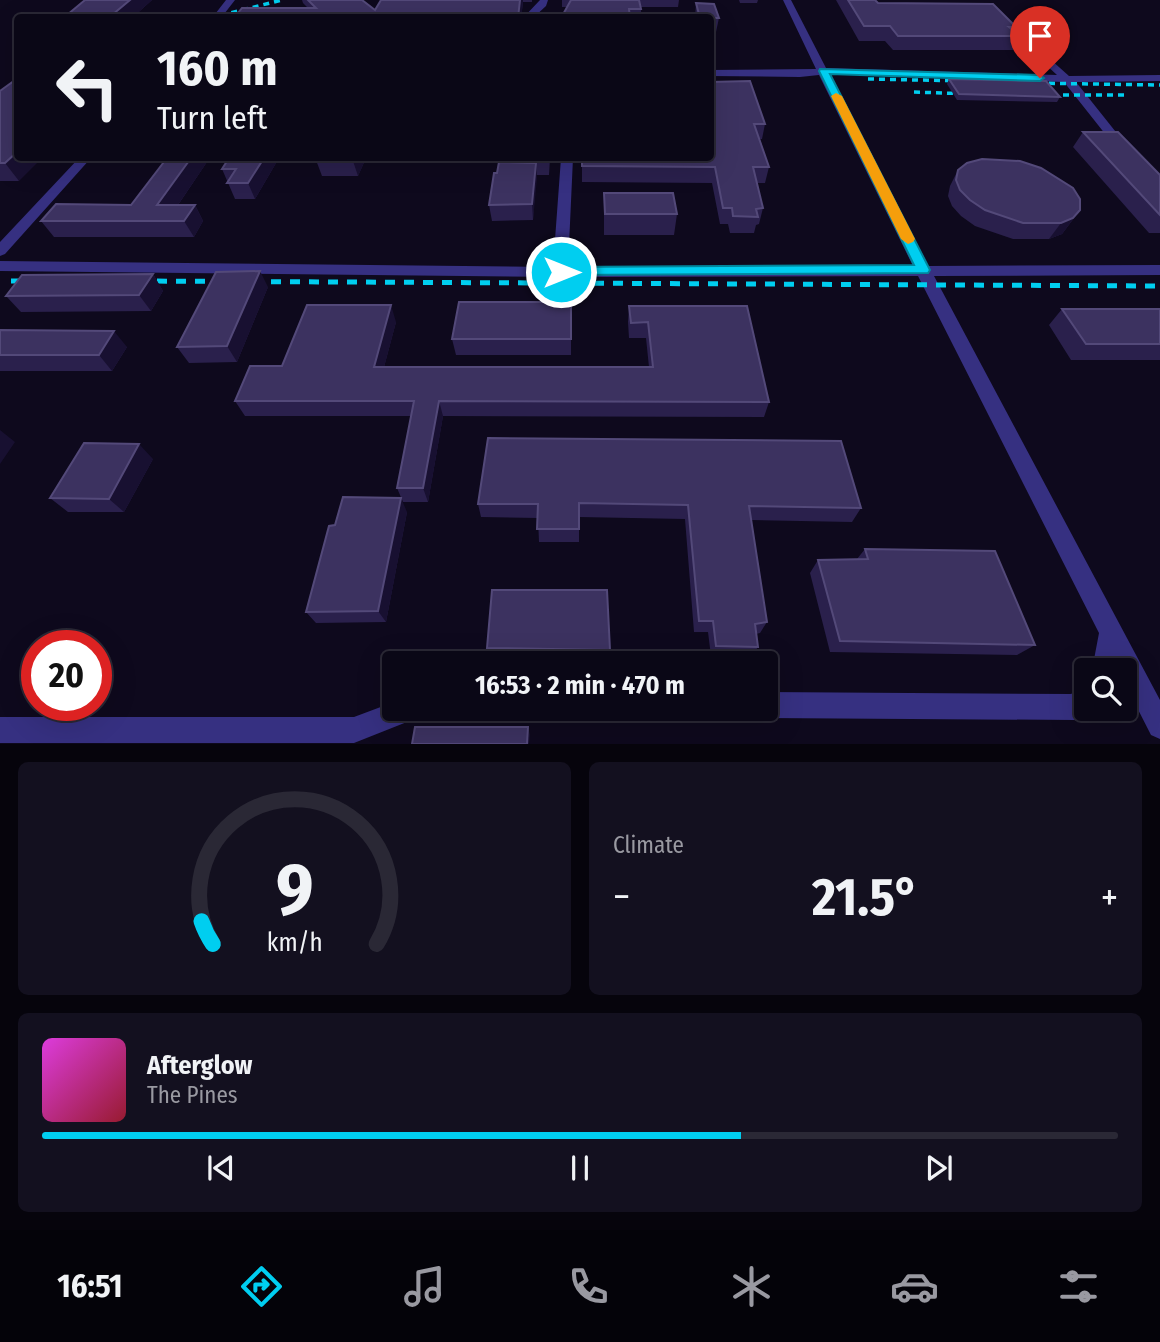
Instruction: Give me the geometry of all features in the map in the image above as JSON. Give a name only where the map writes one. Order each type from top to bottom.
[{"type":"lane","points":[[219,14],[231,0]]},
{"type":"lane","points":[[532,14],[544,0]]},
{"type":"lane","points":[[787,0],[923,270],[1160,726]]},
{"type":"lane","points":[[985,7],[992,10],[1066,79],[1133,158]]},
{"type":"lane","points":[[714,73],[800,74],[824,71],[1066,79],[1160,78]]},
{"type":"lane","points":[[0,251],[82,161]]},
{"type":"lane","points":[[561,272],[567,161]]},
{"type":"lane","points":[[0,266],[561,272],[1160,270]]},
{"type":"lane","points":[[1106,658],[1111,632]]},
{"type":"lane","points":[[778,705],[1074,707]]},
{"type":"lane","points":[[0,730],[354,730],[382,719]]},
{"type":"building","points":[[85,0],[130,0],[113,14],[68,14]]},
{"type":"building","points":[[308,0],[362,0],[375,10],[381,0],[520,0],[518,14],[237,14],[242,8],[316,8]]},
{"type":"building","points":[[571,0],[639,0],[641,9],[629,9],[630,14],[563,14]]},
{"type":"building","points":[[848,0],[875,0],[878,3],[993,4],[1016,27],[1009,27],[1020,36],[898,36],[890,26],[864,26]]},
{"type":"building","points":[[696,3],[714,4],[719,18],[714,18],[714,14],[699,14]]},
{"type":"building","points":[[949,79],[1046,81],[1060,97],[959,94]]},
{"type":"building","points":[[14,81],[14,155],[5,163],[0,163],[0,91]]},
{"type":"building","points":[[750,81],[765,124],[754,124],[769,167],[753,167],[763,208],[756,209],[758,217],[733,216],[732,208],[723,208],[715,167],[582,166],[582,161],[714,161],[714,82]]},
{"type":"building","points":[[1083,132],[1118,132],[1160,175],[1160,215]]},
{"type":"building","points":[[982,159],[1020,161],[1041,168],[1073,188],[1080,199],[1080,210],[1073,218],[1061,223],[1023,223],[985,210],[960,190],[956,180],[958,170],[967,163]]},
{"type":"building","points":[[165,161],[189,161],[157,205],[195,205],[184,221],[41,221],[56,204],[131,205]]},
{"type":"building","points":[[227,161],[262,161],[248,183],[227,183],[236,169],[222,169]]},
{"type":"building","points":[[499,162],[536,163],[532,204],[489,205],[494,173],[497,173]]},
{"type":"building","points":[[604,193],[673,193],[677,214],[605,214]]},
{"type":"building","points":[[260,271],[227,346],[177,347],[216,272]]},
{"type":"building","points":[[153,274],[139,295],[6,296],[22,275]]},
{"type":"building","points":[[459,302],[571,302],[571,339],[452,339]]},
{"type":"building","points":[[307,305],[391,305],[374,367],[653,367],[648,322],[631,323],[629,306],[747,306],[769,402],[439,401],[423,488],[397,488],[414,401],[235,401],[250,366],[282,366]]},
{"type":"building","points":[[1062,309],[1160,309],[1160,344],[1086,344]]},
{"type":"building","points":[[0,330],[114,331],[99,355],[0,355]]},
{"type":"building","points":[[488,438],[841,441],[861,508],[749,506],[767,622],[755,624],[758,647],[716,646],[713,621],[699,621],[688,505],[579,503],[579,529],[537,529],[538,504],[478,504]]},
{"type":"building","points":[[84,443],[139,444],[109,499],[50,498]]},
{"type":"building","points":[[343,497],[401,498],[378,611],[306,612],[329,526],[335,525]]},
{"type":"building","points":[[865,549],[995,551],[1035,645],[840,641],[818,560],[868,559]]},
{"type":"building","points":[[492,590],[607,590],[610,650],[487,648]]},
{"type":"building","points":[[415,727],[528,727],[527,744],[412,744]]},
{"type":"railway","points":[[226,14],[282,0]]},
{"type":"railway","points":[[868,79],[968,81]]},
{"type":"railway","points":[[1027,83],[1160,85]]},
{"type":"railway","points":[[914,92],[971,94]]},
{"type":"railway","points":[[1041,95],[1125,95]]},
{"type":"railway","points":[[11,281],[37,281]]},
{"type":"railway","points":[[138,281],[1160,286]]},
{"type":"slow traffic","points":[[836,96],[908,239]]},
{"type":"route","points":[[561,272],[923,270],[824,71],[1040,78]]}]
